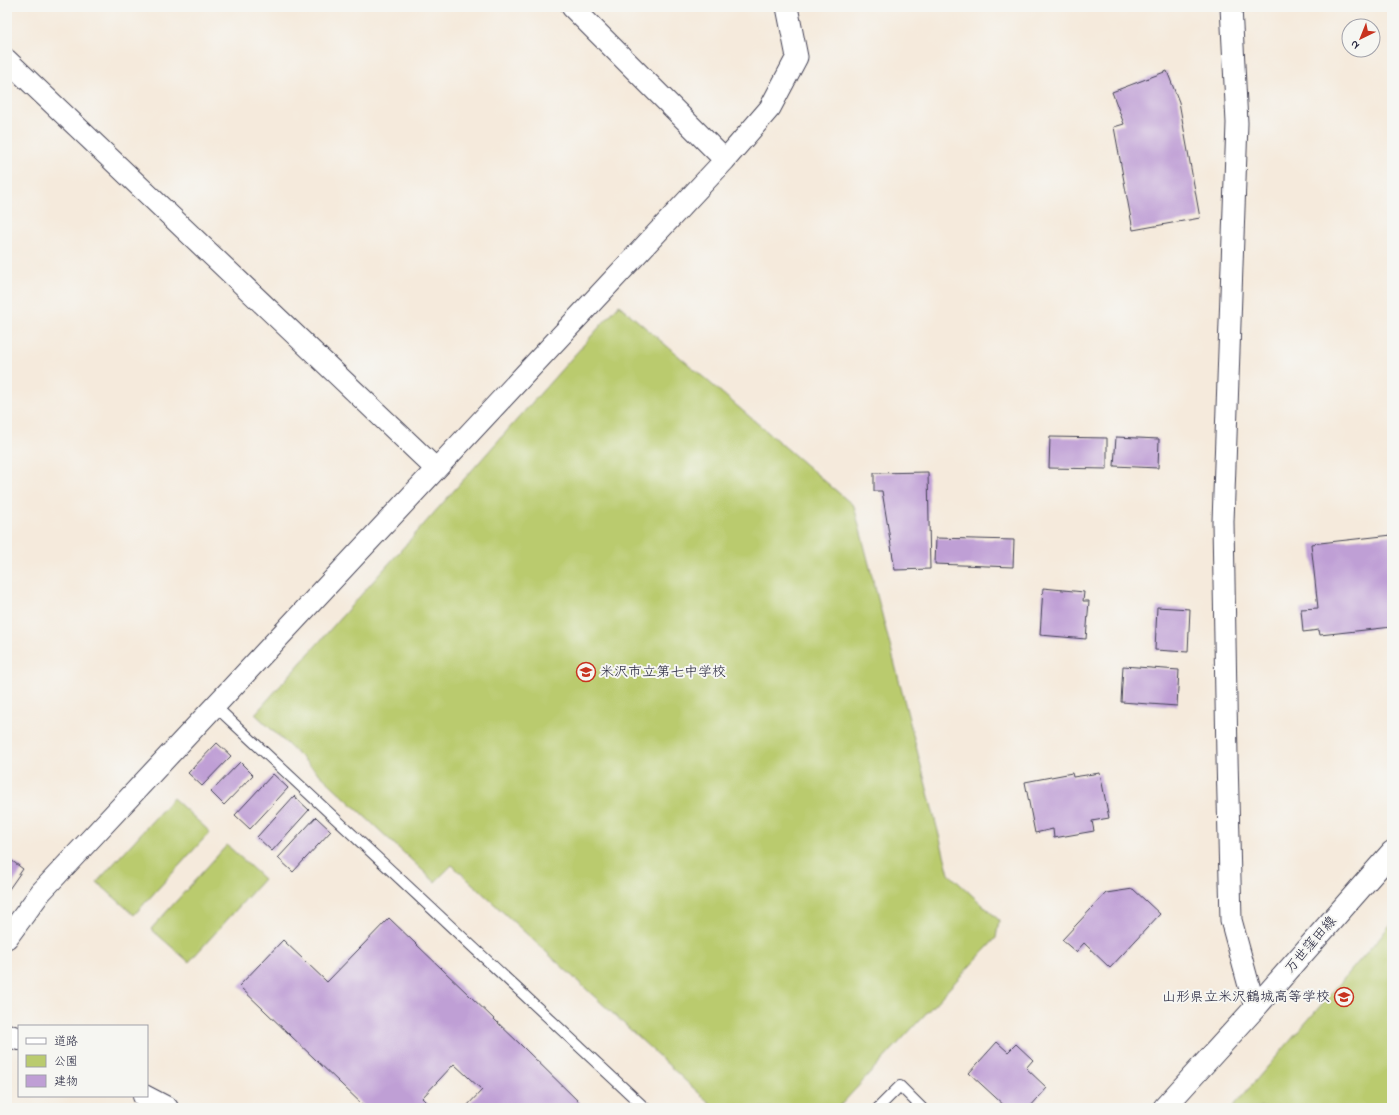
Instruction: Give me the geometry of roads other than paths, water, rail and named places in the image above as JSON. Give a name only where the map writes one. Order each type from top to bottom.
[{"type":"main road","name":"万世窪田線","points":[[1164,1108],[1255,1008],[1392,852]]},
{"type":"main road","points":[[7,1035],[18,1039]]},
{"type":"main road","points":[[146,1097],[167,1108]]},
{"type":"street","points":[[572,7],[725,160]]},
{"type":"street","points":[[7,938],[41,892],[725,160],[770,108],[797,57],[787,7]]},
{"type":"street","points":[[1230,7],[1237,123],[1224,522],[1231,920],[1255,1008]]},
{"type":"street","points":[[7,60],[436,469]]},
{"type":"lane","points":[[215,706],[645,1108]]},
{"type":"lane","points":[[878,1108],[900,1086],[922,1108]]},
{"type":"place","name":"米沢市立第七中学校","points":[[586,672]]},
{"type":"place","name":"山形県立米沢鶴城高等学校","points":[[1344,997]]}]
